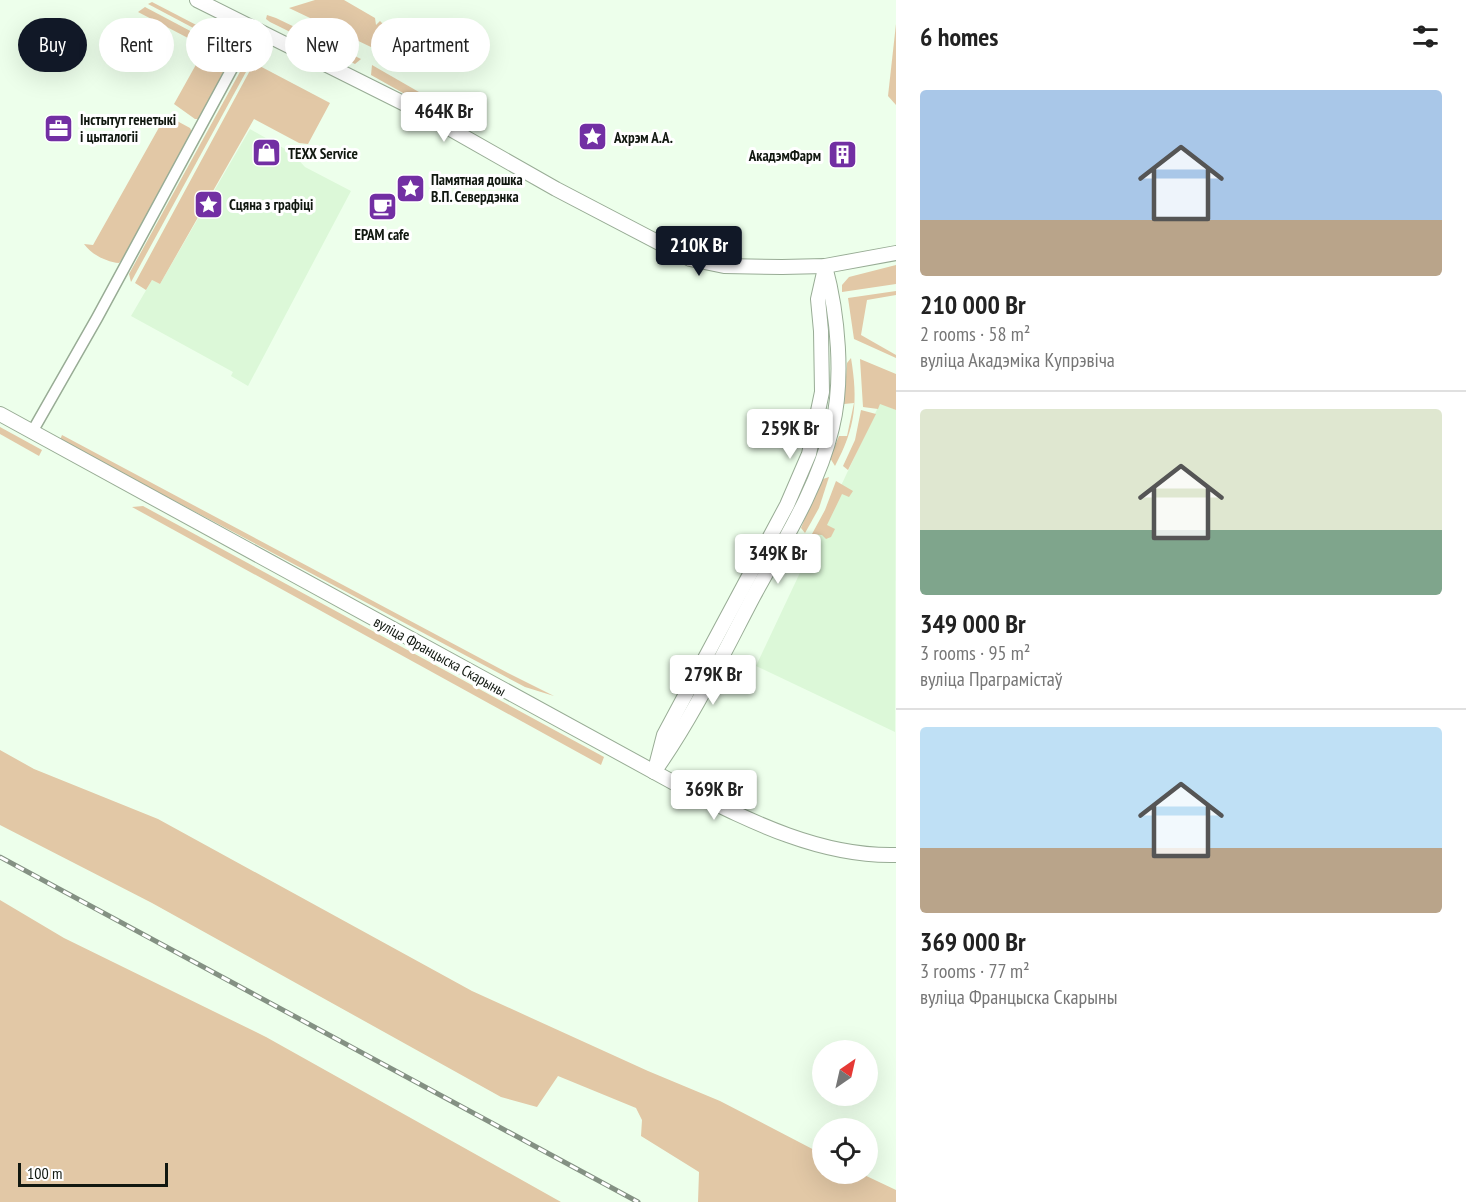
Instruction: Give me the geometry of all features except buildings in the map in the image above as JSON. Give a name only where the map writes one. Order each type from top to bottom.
[{"type":"main road","points":[[197,0],[234,18]]},
{"type":"main road","points":[[273,38],[417,110],[556,189],[690,259],[724,266],[825,266],[896,254]]},
{"type":"main road","points":[[654,772],[664,735],[787,505],[809,454],[822,392],[818,299],[825,266]]},
{"type":"main road","name":"вуліца Францыска Скарыны","points":[[0,414],[654,772],[741,816],[814,844],[857,854],[896,855]]},
{"type":"street","points":[[32,432],[97,318],[230,72]]},
{"type":"shaded area","points":[[315,0],[344,0],[375,18],[371,18],[371,47],[359,41],[359,18],[310,18],[289,8]]},
{"type":"shaded area","points":[[152,2],[186,20],[186,24],[148,4]]},
{"type":"shaded area","points":[[145,7],[166,18],[150,18],[138,12]]},
{"type":"shaded area","points":[[267,15],[285,22],[285,29],[273,23],[273,18],[266,18]]},
{"type":"shaded area","points":[[174,22],[186,29],[186,37],[174,31]]},
{"type":"shaded area","points":[[896,24],[896,105],[888,96]]},
{"type":"shaded area","points":[[192,72],[226,72],[199,119],[195,119],[174,104]]},
{"type":"shaded area","points":[[240,72],[246,72],[131,282],[129,274]]},
{"type":"shaded area","points":[[249,72],[271,72],[330,103],[308,144],[299,143],[254,119],[160,284],[152,280],[146,290],[135,283]]},
{"type":"shaded area","points":[[371,72],[384,72],[448,110],[412,98],[371,75]]},
{"type":"shaded area","points":[[166,115],[190,128],[192,132],[124,257],[119,263],[104,259],[84,244],[93,245]]},
{"type":"shaded area","points":[[250,129],[292,153],[305,167],[351,191],[248,386],[231,376],[233,372],[131,316],[152,280],[160,284]]},
{"type":"shaded area","points":[[896,265],[896,284],[842,292],[842,285],[849,277]]},
{"type":"shaded area","points":[[896,291],[896,295],[867,300],[861,335],[896,355],[896,358],[854,339],[848,298]]},
{"type":"shaded area","points":[[851,358],[855,401],[854,414],[847,439],[835,466],[830,458],[839,436],[847,436],[854,403],[844,404],[847,363]]},
{"type":"shaded area","points":[[860,359],[896,374],[896,410],[880,404],[878,409],[863,407]]},
{"type":"shaded area","points":[[880,403],[896,410],[895,732],[756,666]]},
{"type":"shaded area","points":[[861,410],[876,414],[848,470],[843,466],[855,440]]},
{"type":"shaded area","points":[[0,427],[42,450],[39,456],[0,434]]},
{"type":"shaded area","points":[[62,435],[554,696],[525,687],[60,440]]},
{"type":"shaded area","points":[[829,477],[819,508],[805,533],[801,528],[820,480]]},
{"type":"shaded area","points":[[836,481],[853,491],[849,497],[842,494],[827,525],[835,529],[831,537],[826,539],[822,535],[812,534],[825,510]]},
{"type":"shaded area","points":[[143,506],[604,757],[601,765],[132,507]]},
{"type":"shaded area","points":[[0,750],[34,769],[158,819],[472,991],[720,1101],[812,1149],[812,1184],[878,1184],[878,1182],[896,1190],[896,1202],[698,1202],[699,1172],[641,1136],[642,1120],[636,1108],[558,1076],[537,1107],[501,1097],[152,903],[0,825]]},
{"type":"shaded area","points":[[0,900],[64,938],[266,1037],[561,1202],[0,1202]]},
{"type":"railway","points":[[0,857],[638,1202]]},
{"type":"place","name":"Інстытут генетыкі і цыталогіі","points":[[59,128]]},
{"type":"place","name":"Ахрэм А.А.","points":[[593,137]]},
{"type":"place","name":"TEXX Service","points":[[267,153]]},
{"type":"place","name":"АкадэмФарм","points":[[842,155]]},
{"type":"place","name":"Памятная дошка В.П. Севердэнка","points":[[410,188]]},
{"type":"place","name":"Сцяна з графіці","points":[[208,204]]},
{"type":"place","name":"EPAM cafe","points":[[382,207]]}]
